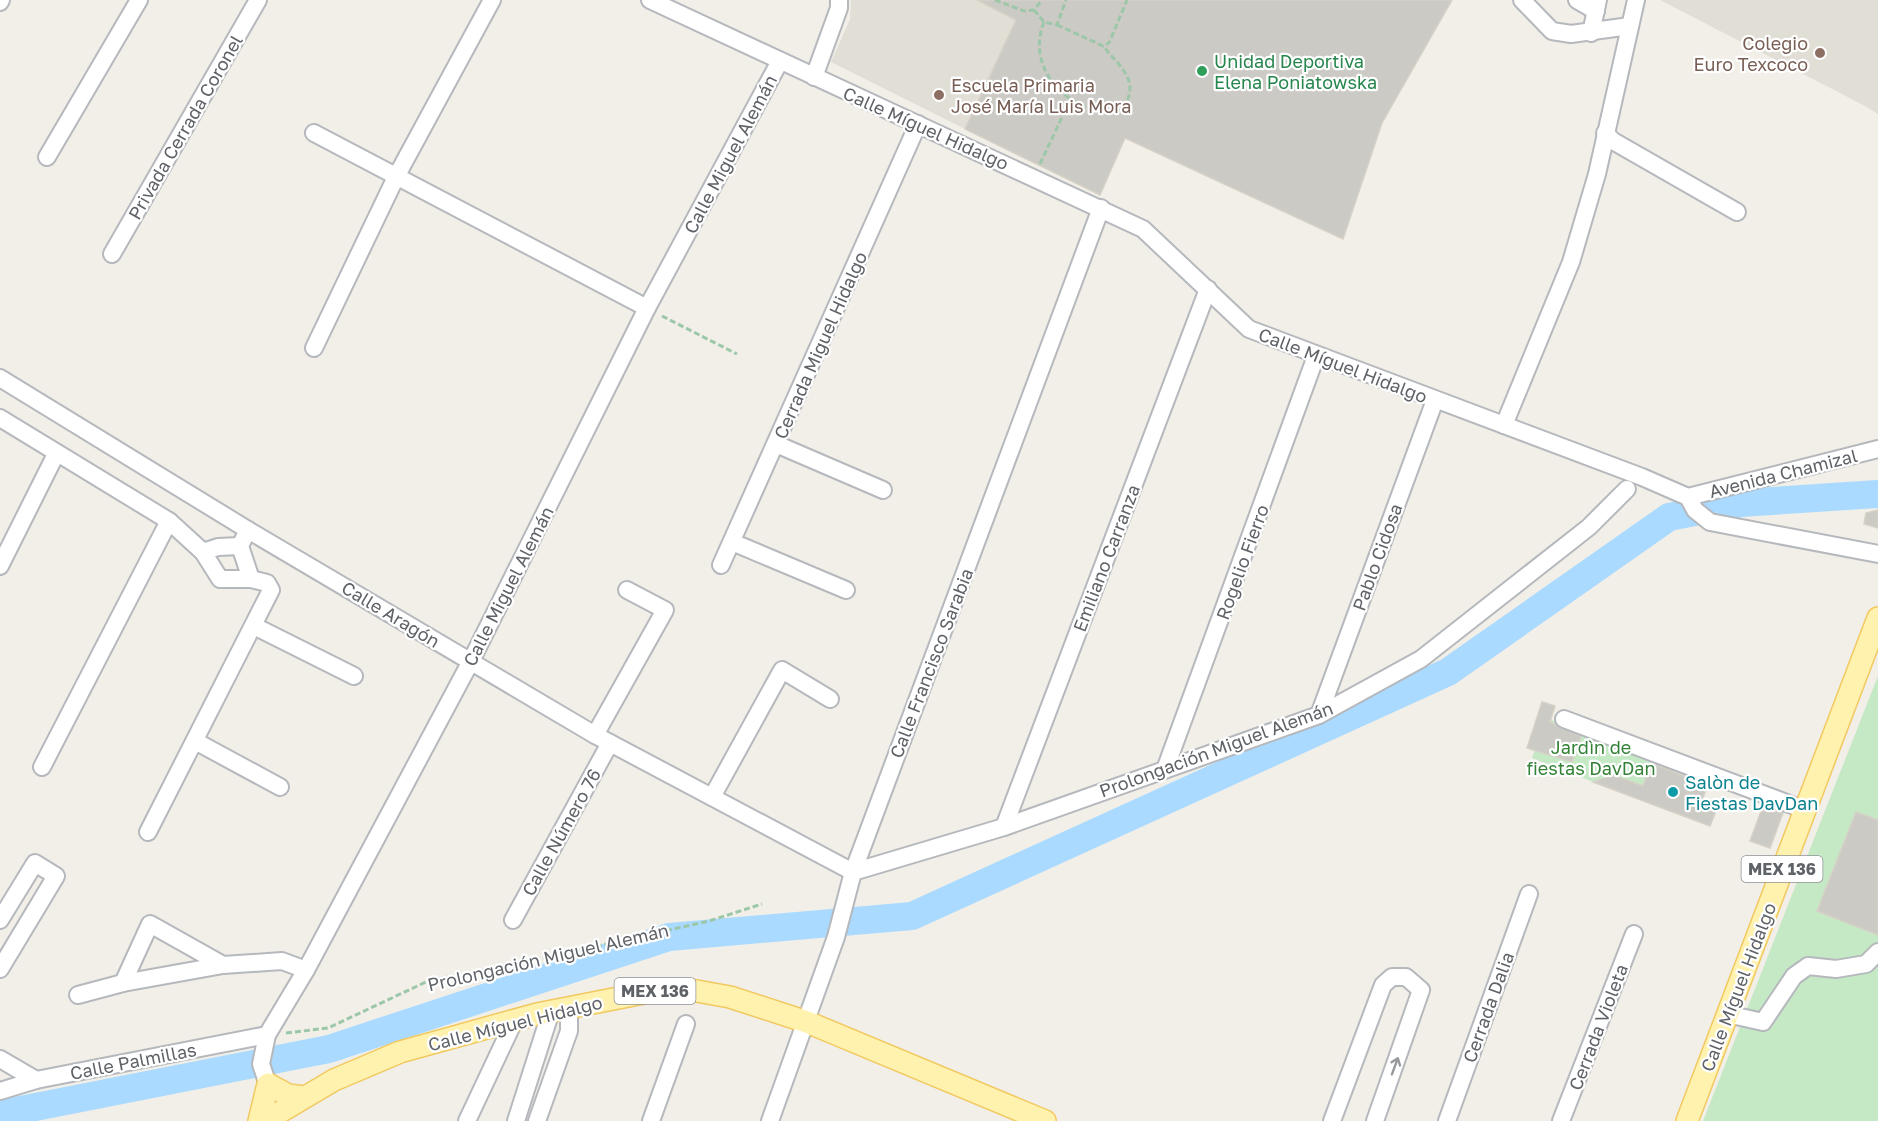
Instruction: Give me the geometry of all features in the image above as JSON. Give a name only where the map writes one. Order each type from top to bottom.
[{"type":"main road","name":"Calle Míguel Hidalgo","points":[[1687,1121],[1878,618]]},
{"type":"main road","name":"Calle Míguel Hidalgo","points":[[266,1119],[334,1080],[400,1052],[515,1019],[560,1009],[660,990],[692,990],[730,997],[807,1022],[1045,1121]]},
{"type":"main road","points":[[266,1081],[288,1095],[304,1097]]},
{"type":"main road","points":[[266,1081],[266,1119]]},
{"type":"street","points":[[47,157],[140,0]]},
{"type":"street","name":"Privada Cerrada Coronel","points":[[112,254],[258,0]]},
{"type":"street","points":[[314,348],[396,177],[492,0]]},
{"type":"street","name":"Calle Míguel Hidalgo","points":[[650,0],[1143,229],[1249,329],[1504,425],[1696,508],[1710,522],[1878,554]]},
{"type":"street","points":[[814,77],[839,8],[839,0]]},
{"type":"street","points":[[1522,0],[1552,31],[1571,34],[1591,33],[1630,26]]},
{"type":"street","points":[[1577,0],[1597,5],[1591,33]]},
{"type":"street","points":[[1504,425],[1571,262],[1597,174],[1636,0]]},
{"type":"street","name":"Calle Miguel Alemán","points":[[265,1044],[471,661],[647,308],[780,60]]},
{"type":"street","name":"Cerrada Miguel Hidalgo","points":[[721,565],[918,124]]},
{"type":"street","points":[[314,133],[647,308]]},
{"type":"street","points":[[1605,133],[1613,141],[1737,212]]},
{"type":"street","name":"Calle Francisco Sarabia","points":[[770,1121],[836,937],[851,880],[1101,208]]},
{"type":"street","name":"Emiliano Carranza","points":[[1004,827],[1208,289]]},
{"type":"street","name":"Rogelio Fierro","points":[[1166,767],[1316,356]]},
{"type":"street","name":"Calle Aragón","points":[[0,378],[248,530],[595,735],[712,797],[851,880]]},
{"type":"street","name":"Pablo Cidosa","points":[[1319,715],[1435,400]]},
{"type":"street","points":[[0,418],[170,521],[203,552],[220,579],[251,579],[267,583],[271,590],[148,832]]},
{"type":"street","points":[[776,444],[883,490]]},
{"type":"street","name":"Avenida Chamizal","points":[[1696,508],[1878,448]]},
{"type":"street","points":[[0,566],[56,454]]},
{"type":"street","name":"Prolongación Miguel Alemán","points":[[851,880],[1166,767],[1319,715],[1421,659],[1589,527],[1627,489]]},
{"type":"street","points":[[42,767],[170,521]]},
{"type":"street","points":[[248,530],[240,546],[251,579]]},
{"type":"street","points":[[732,542],[846,590]]},
{"type":"street","points":[[203,552],[218,547],[240,546]]},
{"type":"street","points":[[595,735],[665,610],[627,590]]},
{"type":"street","points":[[254,626],[354,676]]},
{"type":"street","points":[[712,797],[782,670],[830,699]]},
{"type":"street","points":[[1564,719],[1805,810]]},
{"type":"street","points":[[195,741],[280,787]]},
{"type":"street","name":"Calle Número 76","points":[[513,920],[610,743]]},
{"type":"street","points":[[0,921],[34,863],[56,876],[0,969]]},
{"type":"street","name":"Cerrada Dalia","points":[[1447,1121],[1529,894]]},
{"type":"street","points":[[123,983],[150,924],[223,965]]},
{"type":"street","name":"Cerrada Violeta","points":[[1561,1121],[1634,934]]},
{"type":"street","points":[[1727,1014],[1762,1022],[1794,976],[1808,966],[1836,969],[1866,964],[1878,952]]},
{"type":"street","points":[[78,995],[123,983],[223,965],[282,961],[306,970]]},
{"type":"street","points":[[1332,1121],[1383,985],[1392,977],[1406,976],[1421,990],[1375,1121]]},
{"type":"street","points":[[516,1121],[560,1009]]},
{"type":"street","points":[[537,1121],[569,1031],[560,1009]]},
{"type":"street","points":[[467,1121],[515,1019]]},
{"type":"street","points":[[651,1121],[686,1024]]},
{"type":"street","points":[[265,1044],[266,1081]]},
{"type":"street","name":"Calle Palmillas","points":[[0,1091],[36,1080],[265,1044]]},
{"type":"street","points":[[0,1059],[36,1080]]},
{"type":"path","points":[[995,0],[1024,11],[1034,10],[1042,0]]},
{"type":"path","points":[[1057,25],[1066,0]]},
{"type":"path","points":[[1103,46],[1109,43],[1126,0]]},
{"type":"path","points":[[1034,10],[1044,22],[1057,25],[1103,46],[1126,70],[1130,84],[1129,100],[1121,110],[1109,112],[1061,93],[1045,73],[1037,52],[1039,33],[1044,22]]},
{"type":"path","points":[[1034,177],[1071,98]]},
{"type":"path","points":[[647,308],[736,354]]},
{"type":"path","name":"Prolongación Miguel Alemán","points":[[265,1044],[328,1028],[428,981],[549,957],[698,923],[762,904]]},
{"type":"shaded area","name":"Escuela Primaria José María Luis Mora","points":[[851,0],[977,0],[1016,20],[965,129],[831,62],[850,19]]},
{"type":"shaded area","name":"Colegio Euro Texcoco","points":[[1660,0],[1878,0],[1878,114],[1865,106]]},
{"type":"green space","points":[[1878,676],[1878,1121],[1703,1121]]},
{"type":"green space","name":"Jardìn de fiestas DavDan","points":[[1546,718],[1653,758],[1643,786],[1613,775],[1604,778],[1601,785],[1532,758]]},
{"type":"building","name":"Unidad Deportiva Elena Poniatowska","points":[[977,0],[1452,0],[1382,123],[1343,239],[1125,138],[1100,195],[965,129],[1016,20]]},
{"type":"building","points":[[1878,510],[1878,528],[1864,524],[1866,513]]},
{"type":"building","points":[[1542,702],[1555,706],[1550,722],[1581,736],[1572,762],[1527,748]]},
{"type":"building","name":"Salòn de Fiestas DavDan","points":[[1651,763],[1708,785],[1702,800],[1718,806],[1710,826],[1593,782],[1613,775],[1643,786]]},
{"type":"building","points":[[1763,806],[1783,813],[1770,848],[1750,841]]},
{"type":"building","points":[[1856,812],[1878,820],[1878,935],[1817,911]]},
{"type":"waterway","points":[[0,1114],[329,1049],[669,937],[912,916],[1448,672],[1669,517],[1741,503],[1878,494]]},
{"type":"place","name":"Colegio Euro Texcoco","points":[[1820,53]]},
{"type":"place","name":"Unidad Deportiva Elena Poniatowska","points":[[1202,71]]},
{"type":"place","name":"Escuela Primaria José María Luis Mora","points":[[939,95]]},
{"type":"place","name":"Salòn de Fiestas DavDan","points":[[1673,792]]}]
